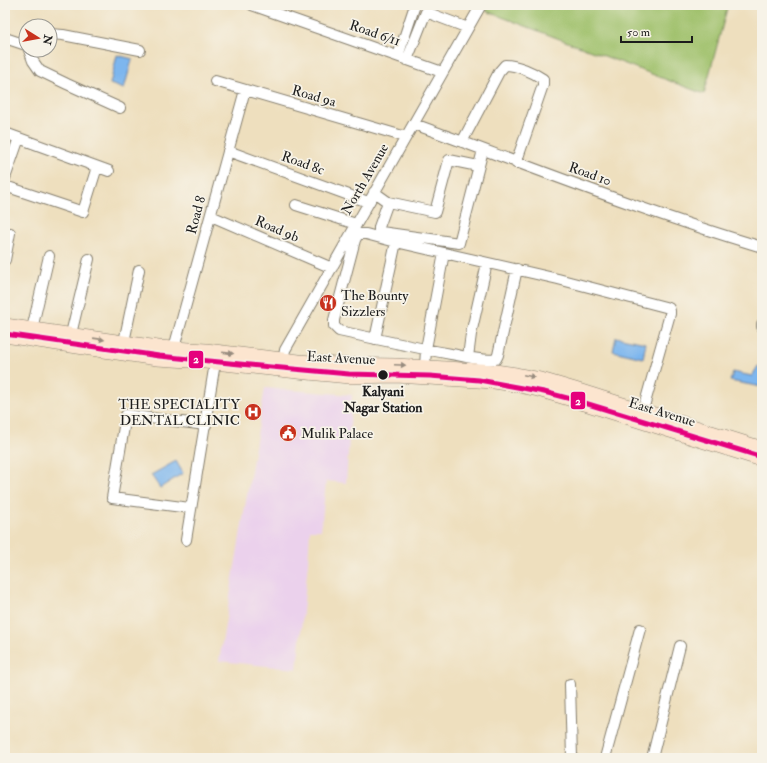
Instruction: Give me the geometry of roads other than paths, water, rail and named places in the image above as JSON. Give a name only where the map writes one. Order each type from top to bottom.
[{"type":"main road","name":"East Avenue","points":[[5,325],[158,347],[206,350],[349,377],[396,376],[424,372],[495,371],[516,374],[541,379],[762,448]]},
{"type":"main road","name":"East Avenue","points":[[5,336],[157,358],[215,363],[282,365]]},
{"type":"main road","name":"East Avenue","points":[[424,372],[538,390],[762,460]]},
{"type":"street","name":"Road 6/11","points":[[252,5],[442,72]]},
{"type":"street","points":[[403,58],[415,5]]},
{"type":"street","name":"North Avenue","points":[[282,365],[285,350],[481,5]]},
{"type":"street","points":[[403,58],[426,12],[468,28]]},
{"type":"street","points":[[58,35],[140,50]]},
{"type":"street","points":[[5,38],[18,42]]},
{"type":"street","points":[[32,58],[40,71],[120,108]]},
{"type":"street","points":[[462,142],[499,72],[505,65],[512,65],[538,75],[543,79],[543,85],[516,163]]},
{"type":"street","name":"Road 9a","points":[[215,81],[406,137]]},
{"type":"street","name":"Road 8","points":[[174,348],[245,90]]},
{"type":"street","name":"Road 10","points":[[414,124],[516,163],[654,212],[760,247]]},
{"type":"street","points":[[5,133],[109,171]]},
{"type":"street","points":[[5,178],[20,138]]},
{"type":"street","points":[[388,202],[379,231],[459,244],[483,150]]},
{"type":"street","name":"Road 8c","points":[[228,151],[368,202]]},
{"type":"street","points":[[374,192],[388,202],[435,212],[449,160],[478,166]]},
{"type":"street","points":[[5,186],[83,212],[97,166]]},
{"type":"street","points":[[296,205],[356,224]]},
{"type":"street","name":"Road 9b","points":[[211,216],[332,268]]},
{"type":"street","points":[[6,255],[10,233]]},
{"type":"street","points":[[517,269],[496,359],[491,360],[468,357],[375,339],[339,331],[334,326],[334,320],[355,240],[358,234],[366,234],[517,269],[669,308],[670,314],[643,410]]},
{"type":"street","points":[[375,339],[396,242]]},
{"type":"street","points":[[424,372],[426,349],[444,253]]},
{"type":"street","points":[[32,329],[50,256]]},
{"type":"street","points":[[71,334],[89,259]]},
{"type":"street","points":[[468,357],[471,334],[488,263]]},
{"type":"street","points":[[124,342],[139,270]]},
{"type":"street","points":[[186,540],[190,508],[206,425],[215,363]]},
{"type":"street","points":[[190,508],[112,498],[126,415],[206,425]]},
{"type":"street","points":[[605,758],[640,629]]},
{"type":"street","points":[[652,758],[680,646]]},
{"type":"street","points":[[570,684],[572,758]]},
{"type":"water","points":[[117,55],[133,59],[124,89],[110,84]]},
{"type":"water","points":[[616,337],[646,343],[643,358],[613,351]]},
{"type":"water","points":[[758,366],[762,367],[762,387],[730,381],[733,372],[752,376]]},
{"type":"water","points":[[176,461],[183,473],[160,488],[151,475]]},
{"type":"place","name":"The Bounty Sizzlers","points":[[328,303]]},
{"type":"place","name":"Kalyani Nagar Station","points":[[383,375]]},
{"type":"place","name":"THE SPECIALITY DENTAL CLINIC","points":[[253,412]]},
{"type":"place","name":"Mulik Palace","points":[[288,433]]}]
